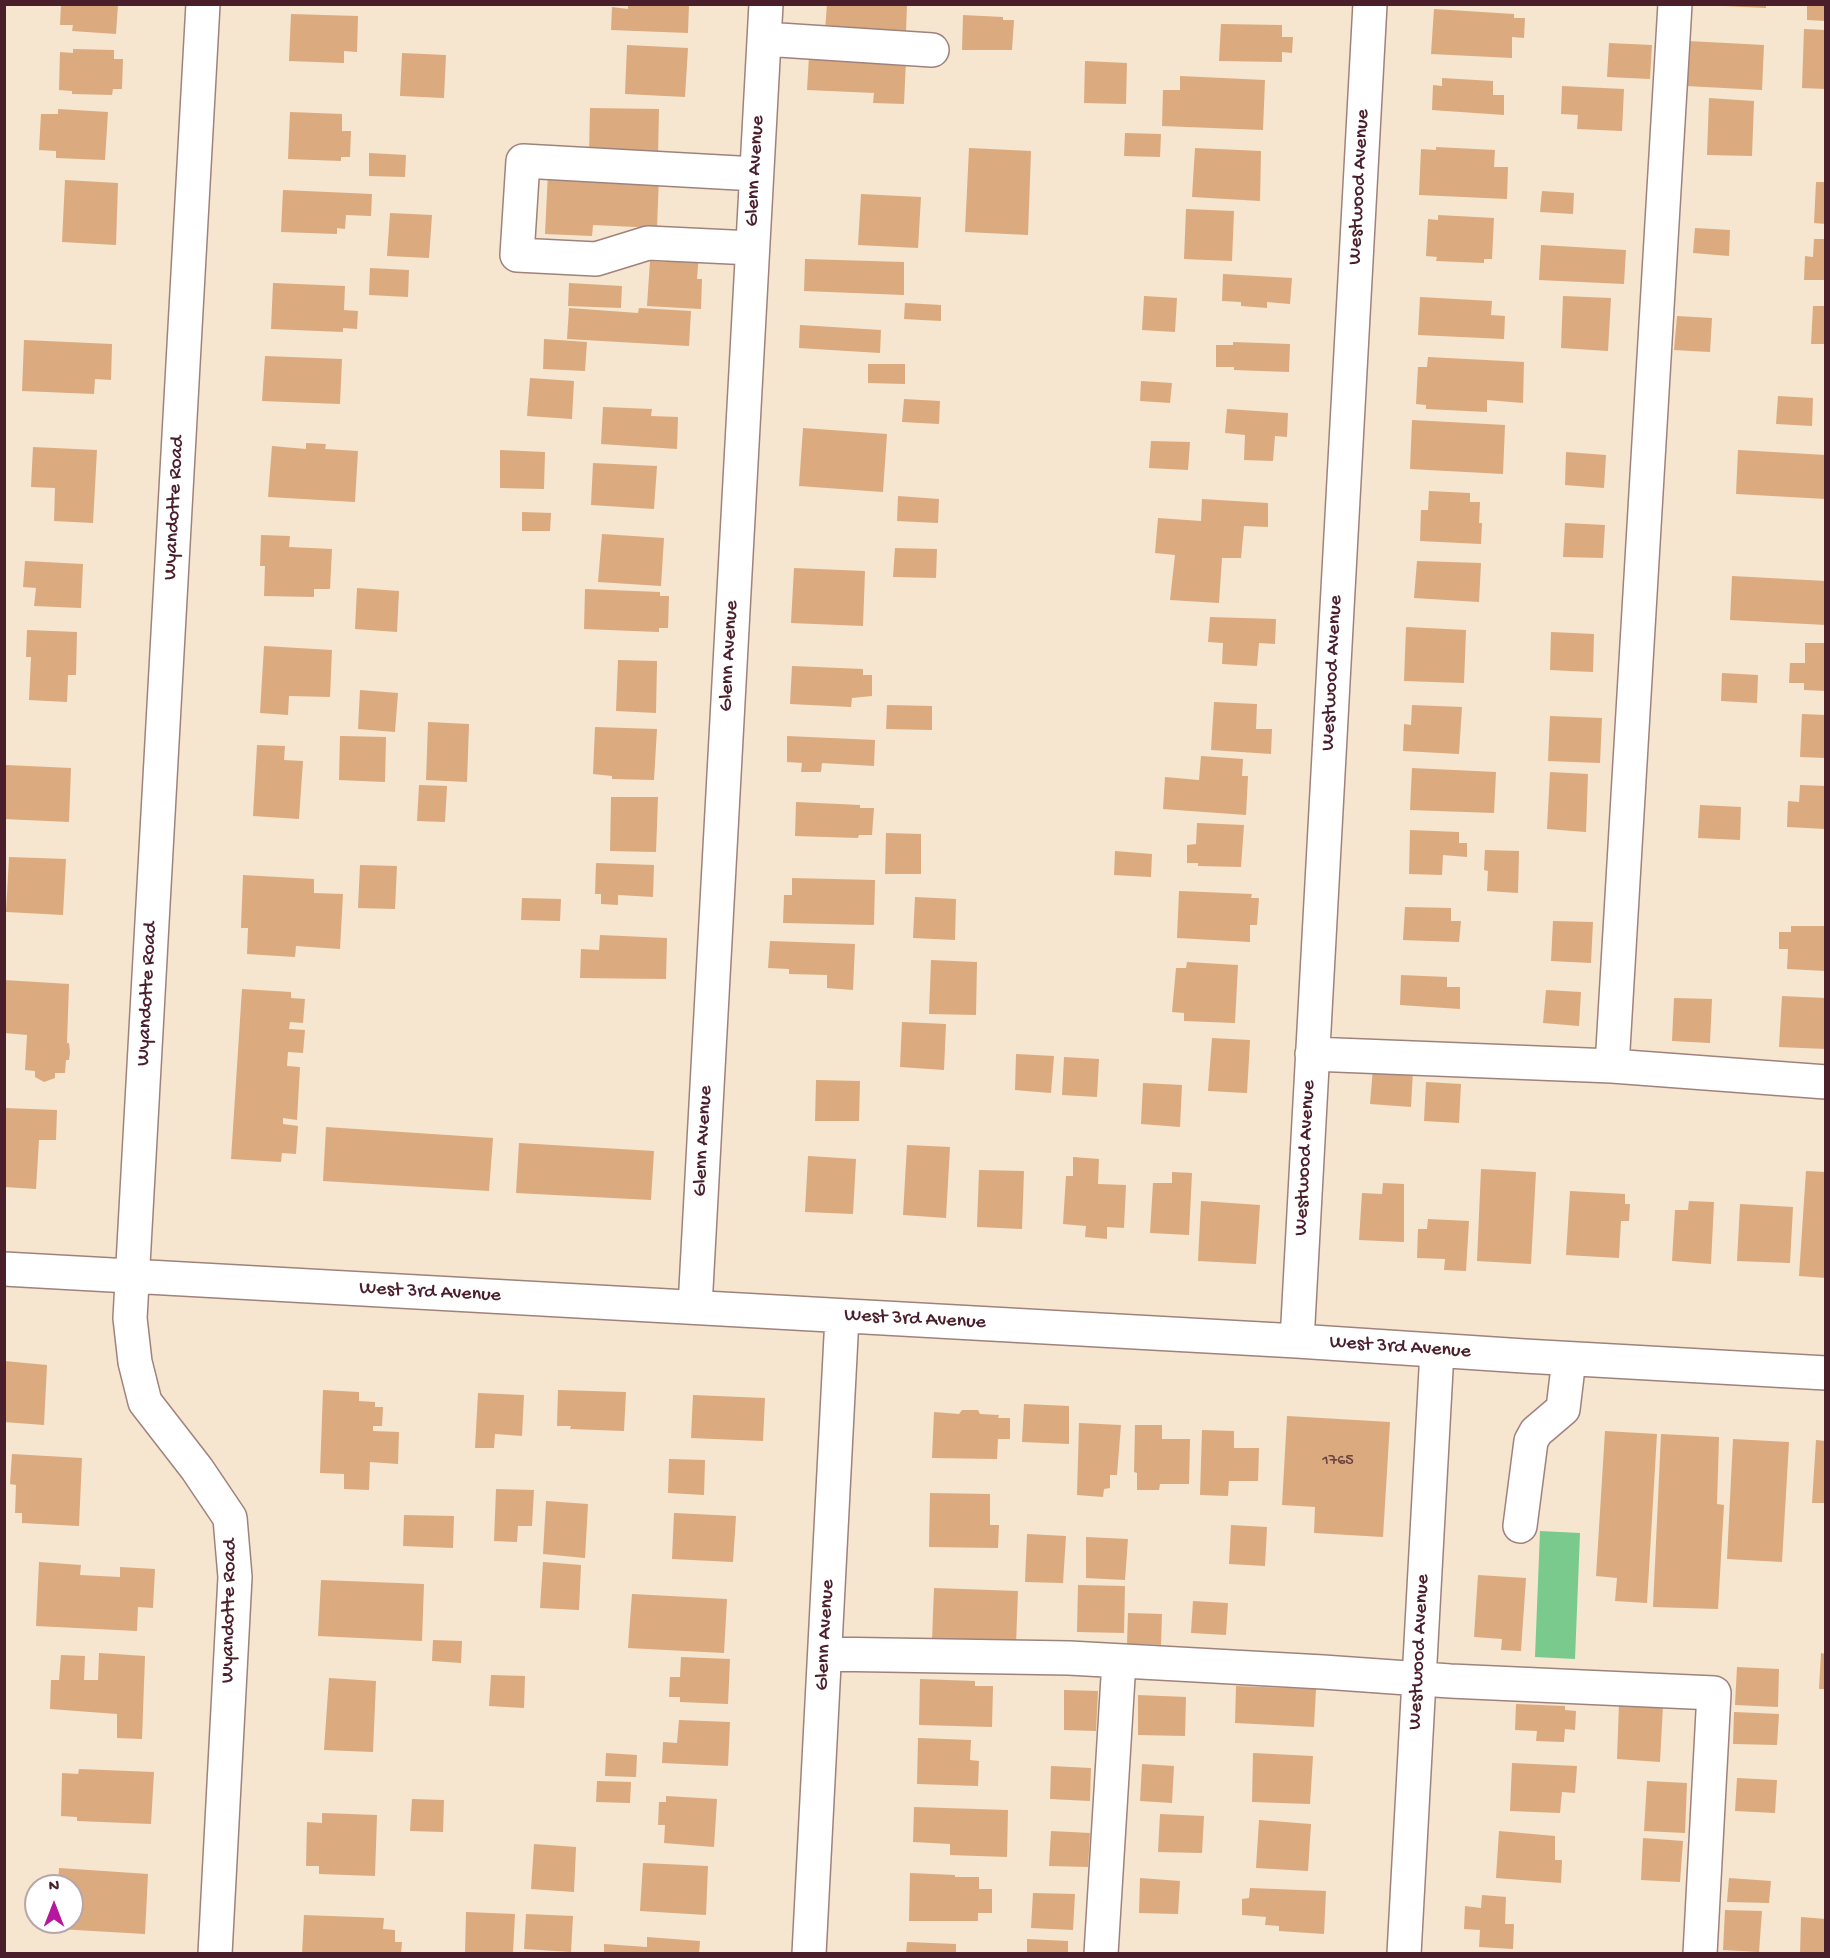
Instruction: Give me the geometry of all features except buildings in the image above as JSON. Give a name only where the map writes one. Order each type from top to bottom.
[{"type":"street","name":"Wyandotte Road","points":[[203,4],[130,1318],[135,1362],[145,1402],[197,1469],[230,1518],[235,1577],[215,1953]]},
{"type":"street","name":"Glenn Avenue","points":[[696,1307],[766,4]]},
{"type":"street","name":"Westwood Avenue","points":[[1297,1341],[1370,4]]},
{"type":"street","points":[[1612,1066],[1675,4]]},
{"type":"street","points":[[764,39],[932,50]]},
{"type":"street","points":[[752,248],[648,243],[596,260],[517,255],[523,161],[756,174]]},
{"type":"street","points":[[1312,1054],[1612,1066],[1826,1082]]},
{"type":"street","name":"West 3rd Avenue","points":[[4,1269],[1297,1341],[1826,1373]]},
{"type":"street","name":"Glenn Avenue","points":[[809,1953],[842,1317]]},
{"type":"street","name":"Westwood Avenue","points":[[1404,1953],[1437,1351]]},
{"type":"street","points":[[1520,1526],[1531,1441],[1536,1432],[1563,1409],[1569,1359]]},
{"type":"street","points":[[825,1654],[998,1656],[1119,1661],[1323,1672],[1419,1680],[1714,1693],[1700,1953]]},
{"type":"street","points":[[1101,1953],[1119,1661]]},
{"type":"green space","points":[[1540,1531],[1580,1533],[1575,1659],[1535,1657]]}]
